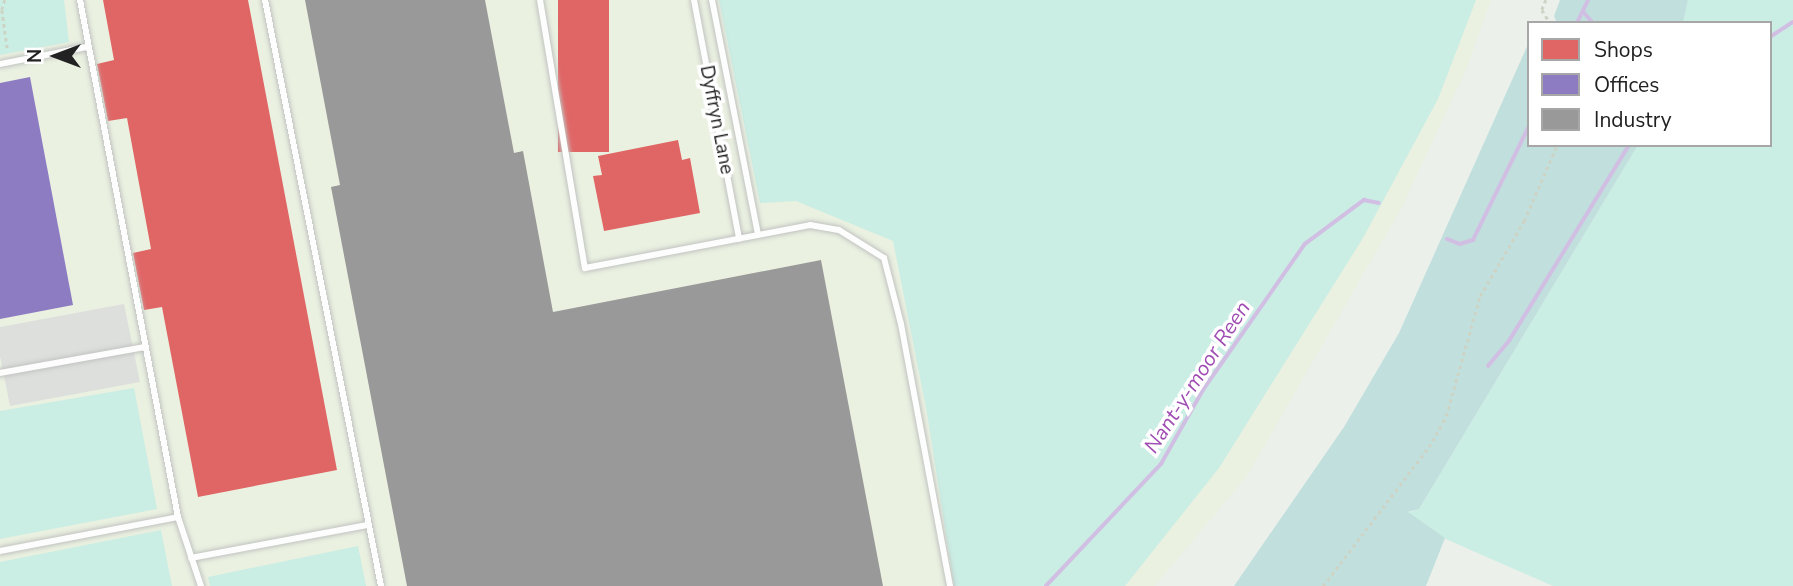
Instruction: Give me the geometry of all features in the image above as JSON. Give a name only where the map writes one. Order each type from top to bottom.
[{"type":"lane","points":[[80,0],[178,517],[201,586]]},
{"type":"lane","points":[[265,0],[381,586]]},
{"type":"lane","points":[[540,0],[585,268],[824,225],[884,258],[901,324],[950,586]]},
{"type":"lane","name":"Dyffryn Lane","points":[[694,0],[739,239]]},
{"type":"lane","name":"Dyffryn Lane","points":[[712,0],[758,235]]},
{"type":"lane","points":[[0,64],[87,47]]},
{"type":"lane","points":[[0,373],[145,346]]},
{"type":"lane","points":[[0,551],[178,517]]},
{"type":"lane","points":[[191,558],[367,525]]},
{"type":"path","points":[[5,0],[2,10],[9,63]]},
{"type":"path","points":[[1546,0],[1542,10],[1549,21]]},
{"type":"path","points":[[1323,586],[1429,447],[1446,416],[1480,296],[1524,220],[1556,147]]},
{"type":"shaded area","points":[[0,0],[1491,0],[1466,70],[1402,207],[1247,476],[1155,586],[0,586]]},
{"type":"shaded area","points":[[0,0],[64,0],[69,42],[0,55]]},
{"type":"shaded area","points":[[719,0],[1476,0],[1438,99],[1363,238],[1219,468],[1125,586],[954,586],[927,413],[893,241],[796,201],[760,203]]},
{"type":"shaded area","points":[[1560,0],[1688,0],[1683,21],[1556,21],[1554,16]]},
{"type":"shaded area","points":[[1688,0],[1793,0],[1793,586],[1553,586],[1439,536],[1407,513],[1419,509],[1637,147],[1772,147],[1772,21],[1683,21]]},
{"type":"shaded area","points":[[1527,46],[1527,147],[1637,147],[1419,509],[1408,512],[1445,538],[1426,586],[1234,586],[1344,427],[1399,333]]},
{"type":"shaded area","points":[[124,304],[140,382],[10,406],[0,356],[0,327]]},
{"type":"shaded area","points":[[134,388],[157,509],[0,539],[0,411]]},
{"type":"shaded area","points":[[161,530],[172,586],[0,586],[0,562]]},
{"type":"shaded area","points":[[358,546],[366,586],[210,586],[208,577]]},
{"type":"building: Shops","points":[[103,0],[248,0],[337,470],[198,497],[162,307],[144,310],[133,253],[151,249],[127,118],[108,121],[97,64],[114,60]]},
{"type":"building: Shops","points":[[558,0],[609,0],[609,152],[558,152]]},
{"type":"building: Shops","points":[[678,140],[682,160],[690,158],[700,213],[604,231],[593,176],[602,175],[598,156]]},
{"type":"building: Offices","points":[[30,77],[73,305],[0,319],[0,83]]},
{"type":"building: Industry","points":[[305,0],[485,0],[514,153],[523,151],[553,312],[821,260],[883,586],[407,586],[331,187],[340,185]]},
{"type":"waterway","name":"Nant-y-moor Reen","points":[[1578,21],[1588,0]]},
{"type":"waterway","points":[[1583,11],[1591,21]]},
{"type":"waterway","points":[[1772,36],[1793,22]]},
{"type":"waterway","name":"Nant-y-moor Reen","points":[[1447,239],[1460,244],[1473,240],[1527,130]]},
{"type":"waterway","points":[[1488,366],[1509,341],[1628,147]]},
{"type":"waterway","name":"Nant-y-moor Reen","points":[[1046,586],[1161,464],[1203,390],[1305,244],[1364,200],[1379,203]]}]
